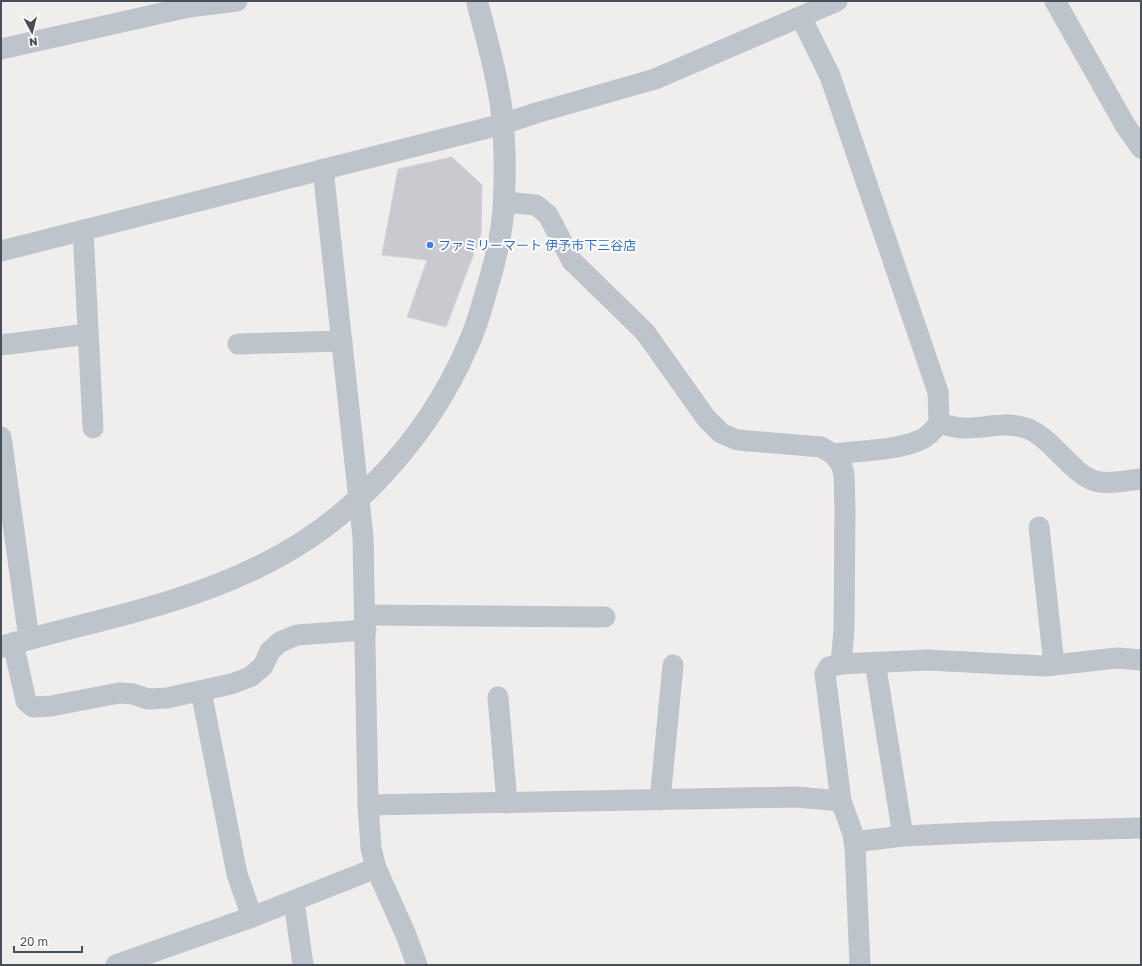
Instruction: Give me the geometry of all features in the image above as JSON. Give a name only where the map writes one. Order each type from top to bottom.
[{"type":"street","points":[[1,49],[189,7],[238,1]]},
{"type":"street","points":[[14,643],[172,601],[257,568],[325,527],[360,498],[413,441],[434,410],[469,345],[492,272],[504,202],[503,124],[498,86],[478,1]]},
{"type":"street","points":[[1,251],[503,124],[655,79],[837,1]]},
{"type":"street","points":[[1055,1],[1124,125],[1141,148]]},
{"type":"street","points":[[801,16],[830,76],[936,384],[938,392],[939,424]]},
{"type":"street","points":[[323,169],[360,498],[365,622],[368,805],[371,848],[376,868],[406,934],[417,965]]},
{"type":"street","points":[[504,202],[536,205],[548,215],[572,261],[645,332],[706,418],[721,433],[737,440],[821,447],[833,454],[841,464],[844,474],[844,630],[841,664]]},
{"type":"street","points":[[82,230],[94,428]]},
{"type":"street","points":[[1,345],[88,334]]},
{"type":"street","points":[[238,344],[342,341]]},
{"type":"street","points":[[833,454],[908,444],[921,440],[939,424]]},
{"type":"street","points":[[939,424],[963,428],[995,424],[1016,425],[1042,436],[1079,472],[1093,482],[1107,484],[1141,479]]},
{"type":"street","points":[[1,437],[14,643],[26,701],[33,707],[51,706],[119,693],[133,694],[148,699],[167,698],[231,684],[250,677],[263,666],[270,651],[280,642],[297,635],[365,622],[605,618]]},
{"type":"street","points":[[1039,527],[1054,665]]},
{"type":"street","points":[[860,965],[854,842],[841,801],[824,674],[829,667],[841,664],[928,660],[1017,666],[1054,665],[1117,658],[1141,660]]},
{"type":"street","points":[[875,662],[903,836]]},
{"type":"street","points":[[660,800],[673,665]]},
{"type":"street","points":[[202,690],[237,874],[252,917]]},
{"type":"street","points":[[498,697],[506,803]]},
{"type":"street","points":[[368,805],[425,802],[506,803],[796,797],[841,801]]},
{"type":"street","points":[[854,842],[903,836],[1141,828]]},
{"type":"street","points":[[116,965],[252,917],[376,868]]},
{"type":"street","points":[[294,901],[303,965]]},
{"type":"building","name":"ファミリーマート 伊予市下三谷店","points":[[452,157],[482,185],[481,235],[446,327],[407,317],[427,260],[382,255],[398,169]]},
{"type":"place","name":"ファミリーマート 伊予市下三谷店","points":[[430,245]]}]
